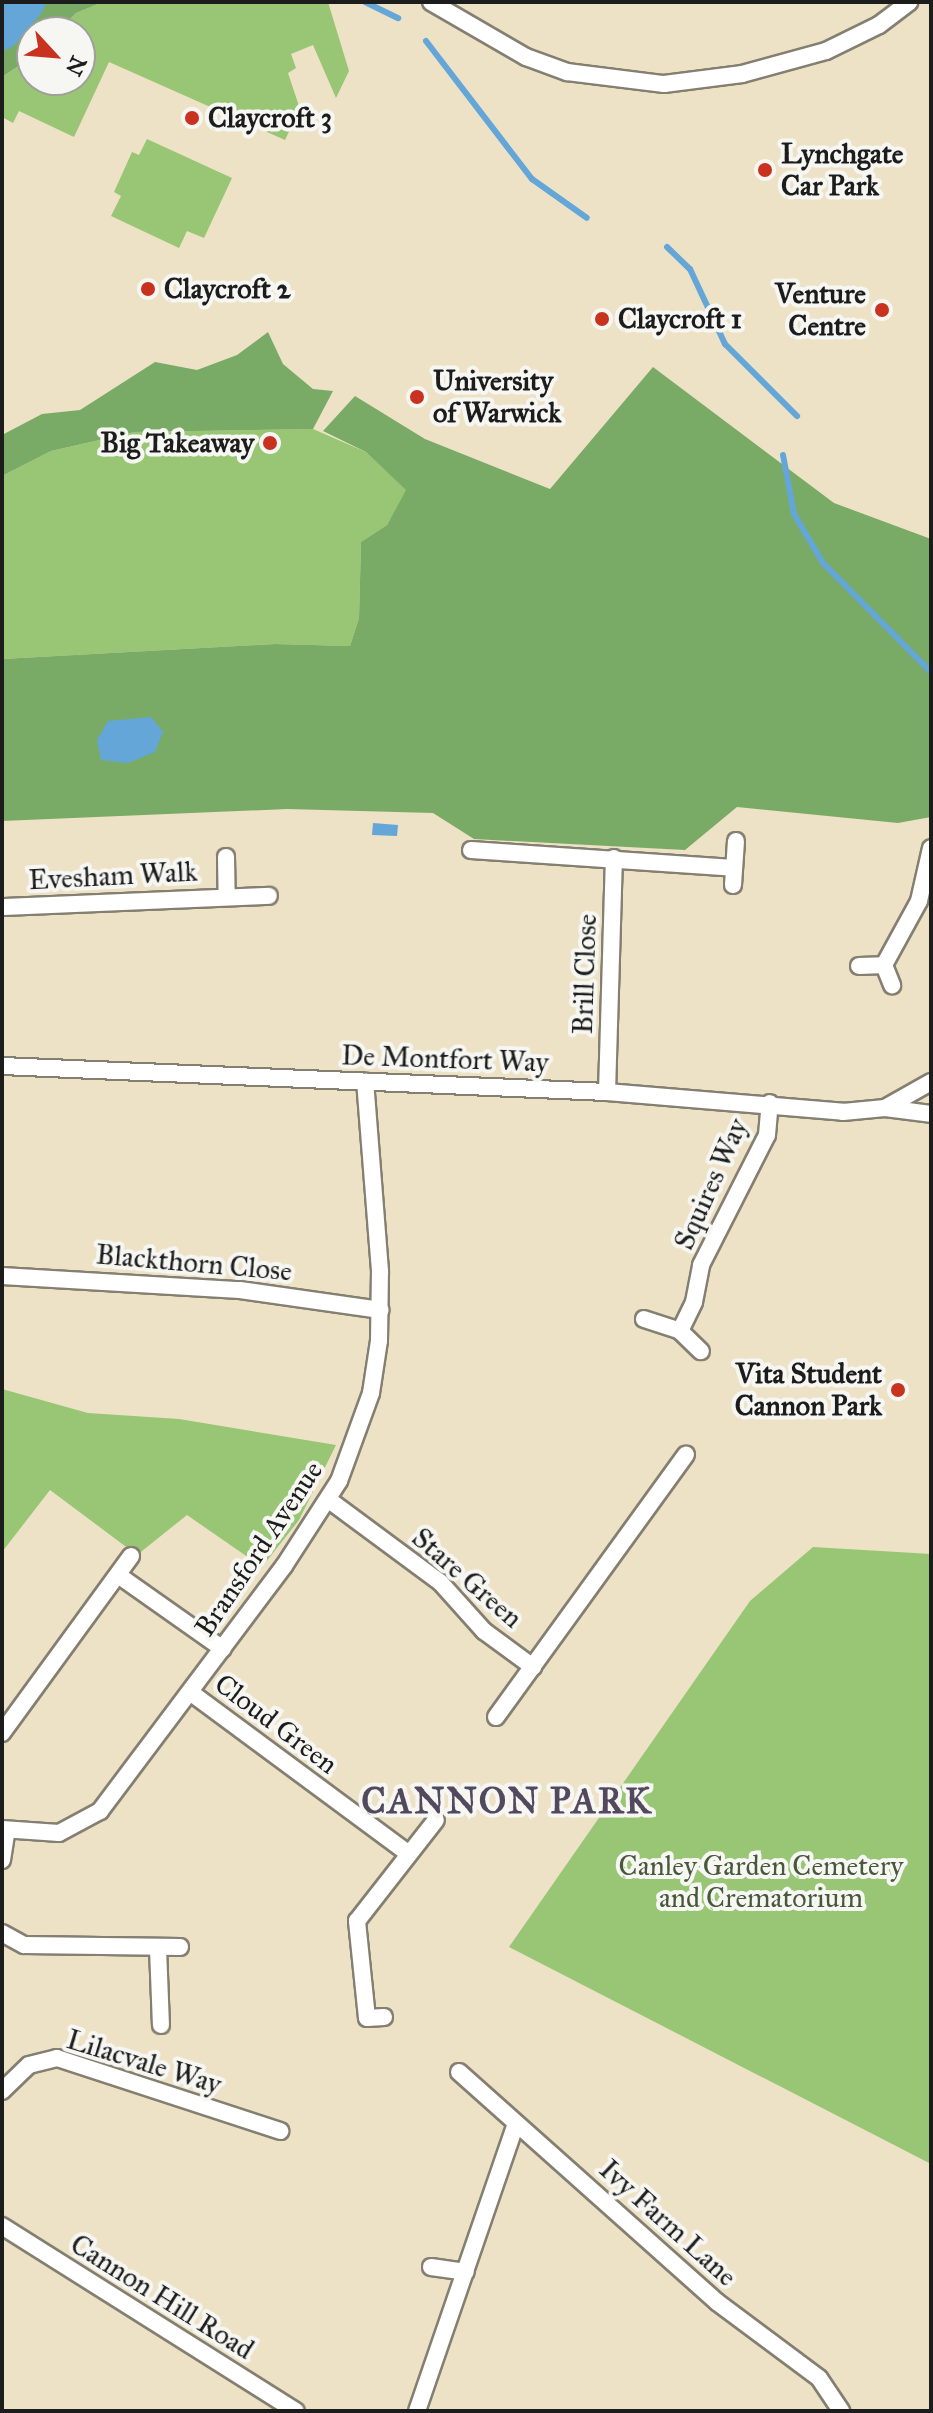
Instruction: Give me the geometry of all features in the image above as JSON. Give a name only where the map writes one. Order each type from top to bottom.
[{"type":"street","points":[[431,2],[515,52],[567,72],[664,84],[742,74],[826,51],[879,25],[909,2]]},
{"type":"street","points":[[471,850],[614,858],[733,876],[736,841]]},
{"type":"street","points":[[884,965],[919,901],[931,848]]},
{"type":"street","name":"Evesham Walk","points":[[226,857],[227,896]]},
{"type":"street","name":"Brill Close","points":[[607,1092],[614,858]]},
{"type":"street","name":"Evesham Walk","points":[[2,907],[269,896]]},
{"type":"street","points":[[859,966],[884,965]]},
{"type":"street","points":[[884,965],[892,985]]},
{"type":"street","name":"De Montfort Way","points":[[2,1066],[607,1092],[770,1103],[843,1112],[885,1108],[931,1114]]},
{"type":"street","name":"Bransford Avenue","points":[[5,1829],[59,1833],[100,1811],[223,1649],[329,1500],[371,1393],[381,1310],[365,1082]]},
{"type":"street","name":"De Montfort Way","points":[[885,1108],[931,1082]]},
{"type":"street","name":"Squires Way","points":[[680,1331],[694,1302],[701,1265],[767,1135],[770,1103]]},
{"type":"street","name":"Blackthorn Close","points":[[2,1276],[240,1290],[381,1310]]},
{"type":"street","points":[[644,1319],[680,1331],[701,1351]]},
{"type":"street","name":"Stare Green","points":[[496,1717],[686,1455]]},
{"type":"street","name":"Stare Green","points":[[329,1500],[440,1582],[484,1631],[533,1667]]},
{"type":"street","points":[[2,1733],[8,1710],[131,1556]]},
{"type":"street","points":[[118,1575],[223,1649]]},
{"type":"street","name":"Cloud Green","points":[[190,1692],[409,1854]]},
{"type":"street","points":[[384,2017],[367,2018],[357,1921],[436,1820]]},
{"type":"street","points":[[2,1860],[5,1829]]},
{"type":"street","points":[[2,1933],[24,1945],[180,1947]]},
{"type":"street","points":[[158,1948],[161,2025]]},
{"type":"street","name":"Lilacvale Way","points":[[2,2091],[29,2065],[57,2058],[280,2131]]},
{"type":"street","name":"Ivy Farm Lane","points":[[459,2072],[515,2126],[732,2315],[819,2378],[841,2411]]},
{"type":"street","points":[[417,2411],[515,2126]]},
{"type":"street","name":"Cannon Hill Road","points":[[2,2226],[296,2411]]},
{"type":"street","points":[[431,2267],[466,2272]]},
{"type":"green space","points":[[2,2],[103,2],[73,16],[16,16],[16,68],[2,77]]},
{"type":"green space","points":[[103,2],[328,2],[349,71],[336,98],[313,45],[291,54],[296,68],[288,73],[300,109],[285,140],[109,62],[96,90],[96,16],[73,16]]},
{"type":"green space","points":[[16,68],[16,96],[93,96],[74,137],[19,111],[13,123],[2,117],[2,77]]},
{"type":"green space","points":[[147,139],[232,178],[204,238],[187,231],[179,248],[111,216],[121,196],[114,192],[132,152],[139,155]]},
{"type":"green space","points":[[268,332],[283,364],[313,389],[333,391],[313,429],[135,432],[51,451],[2,476],[2,435],[42,414],[80,410],[155,362],[197,370],[237,355]]},
{"type":"green space","points":[[653,367],[834,503],[931,539],[931,817],[898,823],[737,807],[685,850],[474,839],[433,813],[287,809],[2,821],[2,659],[275,644],[350,646],[359,618],[361,542],[387,525],[406,490],[366,452],[323,431],[355,396],[425,439],[550,489]]},
{"type":"green space","points":[[313,429],[366,452],[407,490],[387,525],[361,542],[359,618],[350,646],[275,644],[2,659],[2,476],[51,451],[135,432]]},
{"type":"green space","points":[[2,1389],[88,1413],[179,1419],[336,1445],[299,1520],[262,1567],[187,1515],[137,1555],[50,1490],[2,1552]]},
{"type":"green space","name":"Canley Garden Cemetery and Crematorium","points":[[813,1547],[931,1554],[931,2164],[509,1947],[750,1601]]},
{"type":"water","points":[[151,717],[163,732],[155,752],[128,763],[101,760],[97,740],[108,721]]},
{"type":"water","points":[[373,823],[398,825],[397,836],[372,835]]},
{"type":"waterway","points":[[2,32],[27,2]]},
{"type":"waterway","points":[[365,2],[398,18]]},
{"type":"waterway","points":[[426,41],[532,179],[587,218]]},
{"type":"waterway","points":[[667,247],[690,269],[725,344],[797,416]]},
{"type":"waterway","points":[[783,455],[794,514],[823,563],[931,672]]},
{"type":"place","name":"Claycroft 3","points":[[192,118]]},
{"type":"place","name":"Lynchgate Car Park","points":[[765,170]]},
{"type":"place","name":"Claycroft 2","points":[[148,289]]},
{"type":"place","name":"Venture Centre","points":[[882,310]]},
{"type":"place","name":"Claycroft 1","points":[[602,319]]},
{"type":"place","name":"University of Warwick","points":[[417,397]]},
{"type":"place","name":"Big Takeaway","points":[[270,443]]},
{"type":"place","name":"Vita Student Cannon Park","points":[[898,1390]]},
{"type":"district","name":"CANNON PARK","points":[[507,1802]]}]
